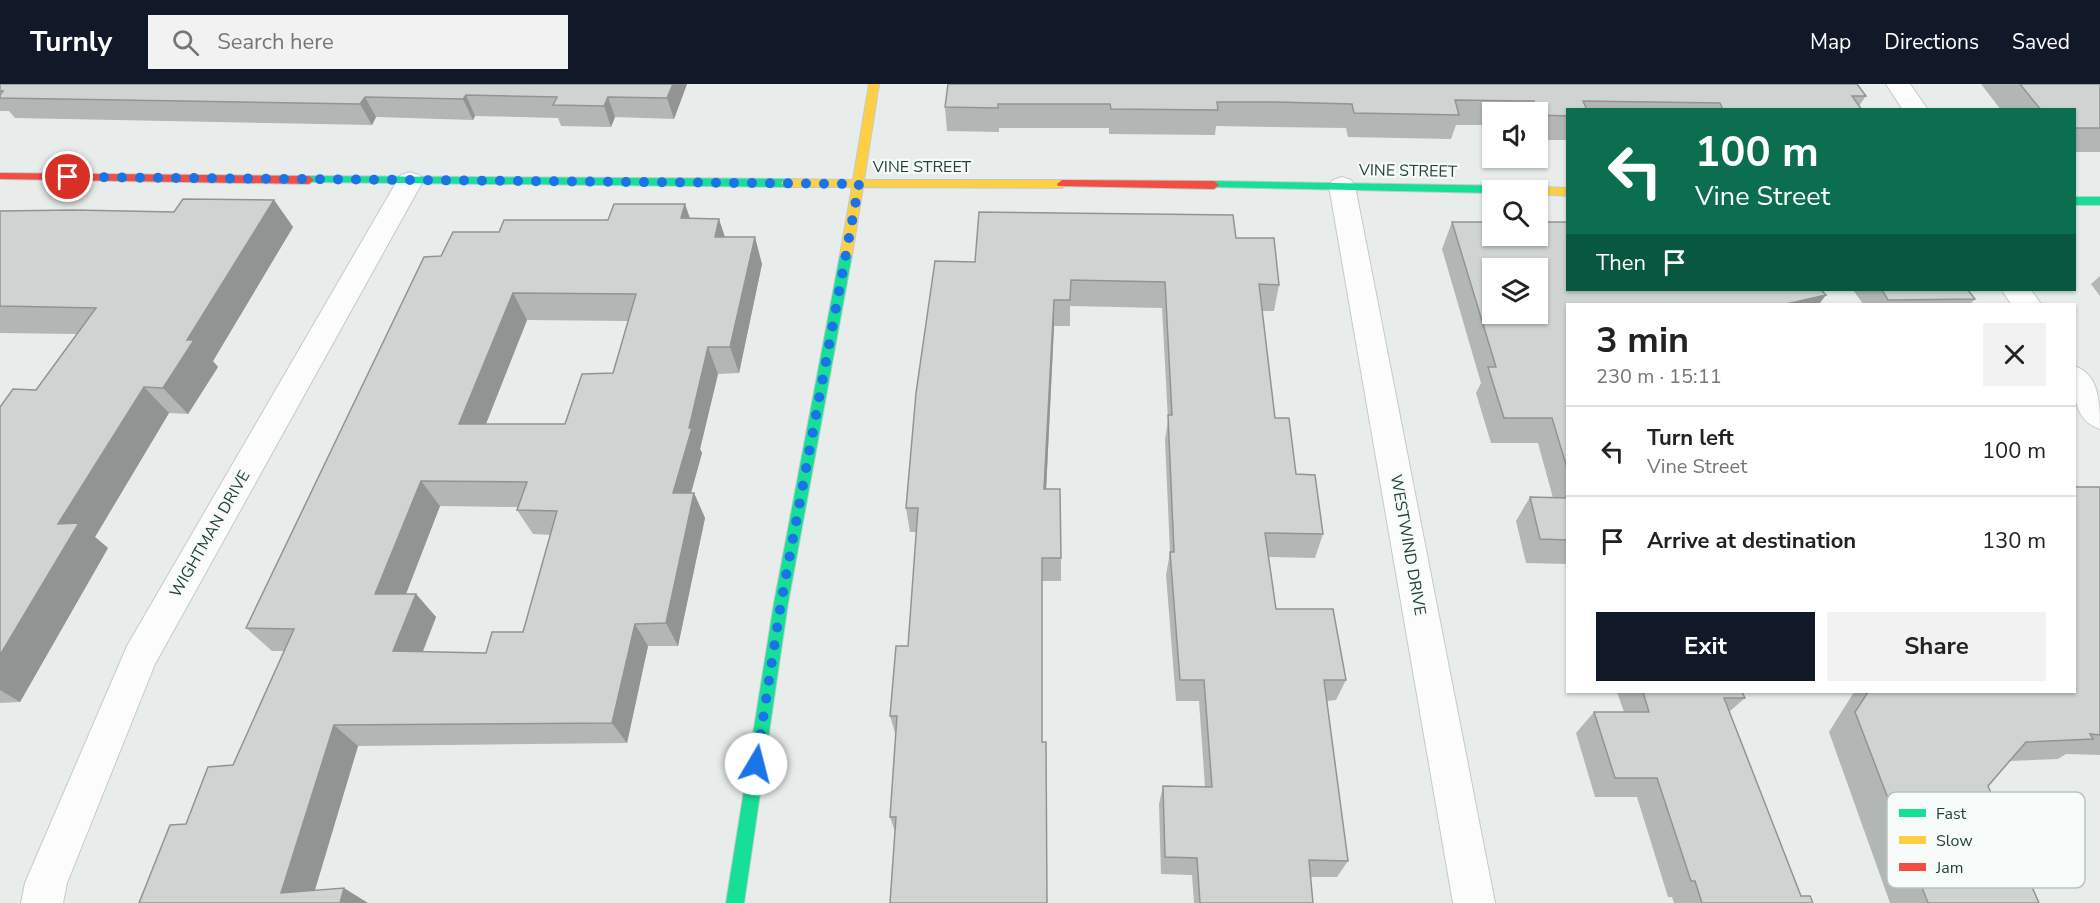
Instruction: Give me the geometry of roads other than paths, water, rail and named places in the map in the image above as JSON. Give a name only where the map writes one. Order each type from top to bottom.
[{"type":"street","points":[[735,903],[781,603],[859,184],[874,84]]},
{"type":"street","points":[[1898,84],[1915,108]]},
{"type":"street","name":"VINE STREET","points":[[0,176],[410,181],[1342,186],[1482,189]]},
{"type":"street","name":"WIGHTMAN DRIVE","points":[[42,903],[46,883],[140,657],[410,181]]},
{"type":"street","name":"WESTWIND DRIVE","points":[[1342,186],[1474,903]]},
{"type":"street","points":[[1548,191],[1566,192]]},
{"type":"street","points":[[2076,201],[2100,201]]},
{"type":"street","points":[[2076,381],[2089,407]]}]
